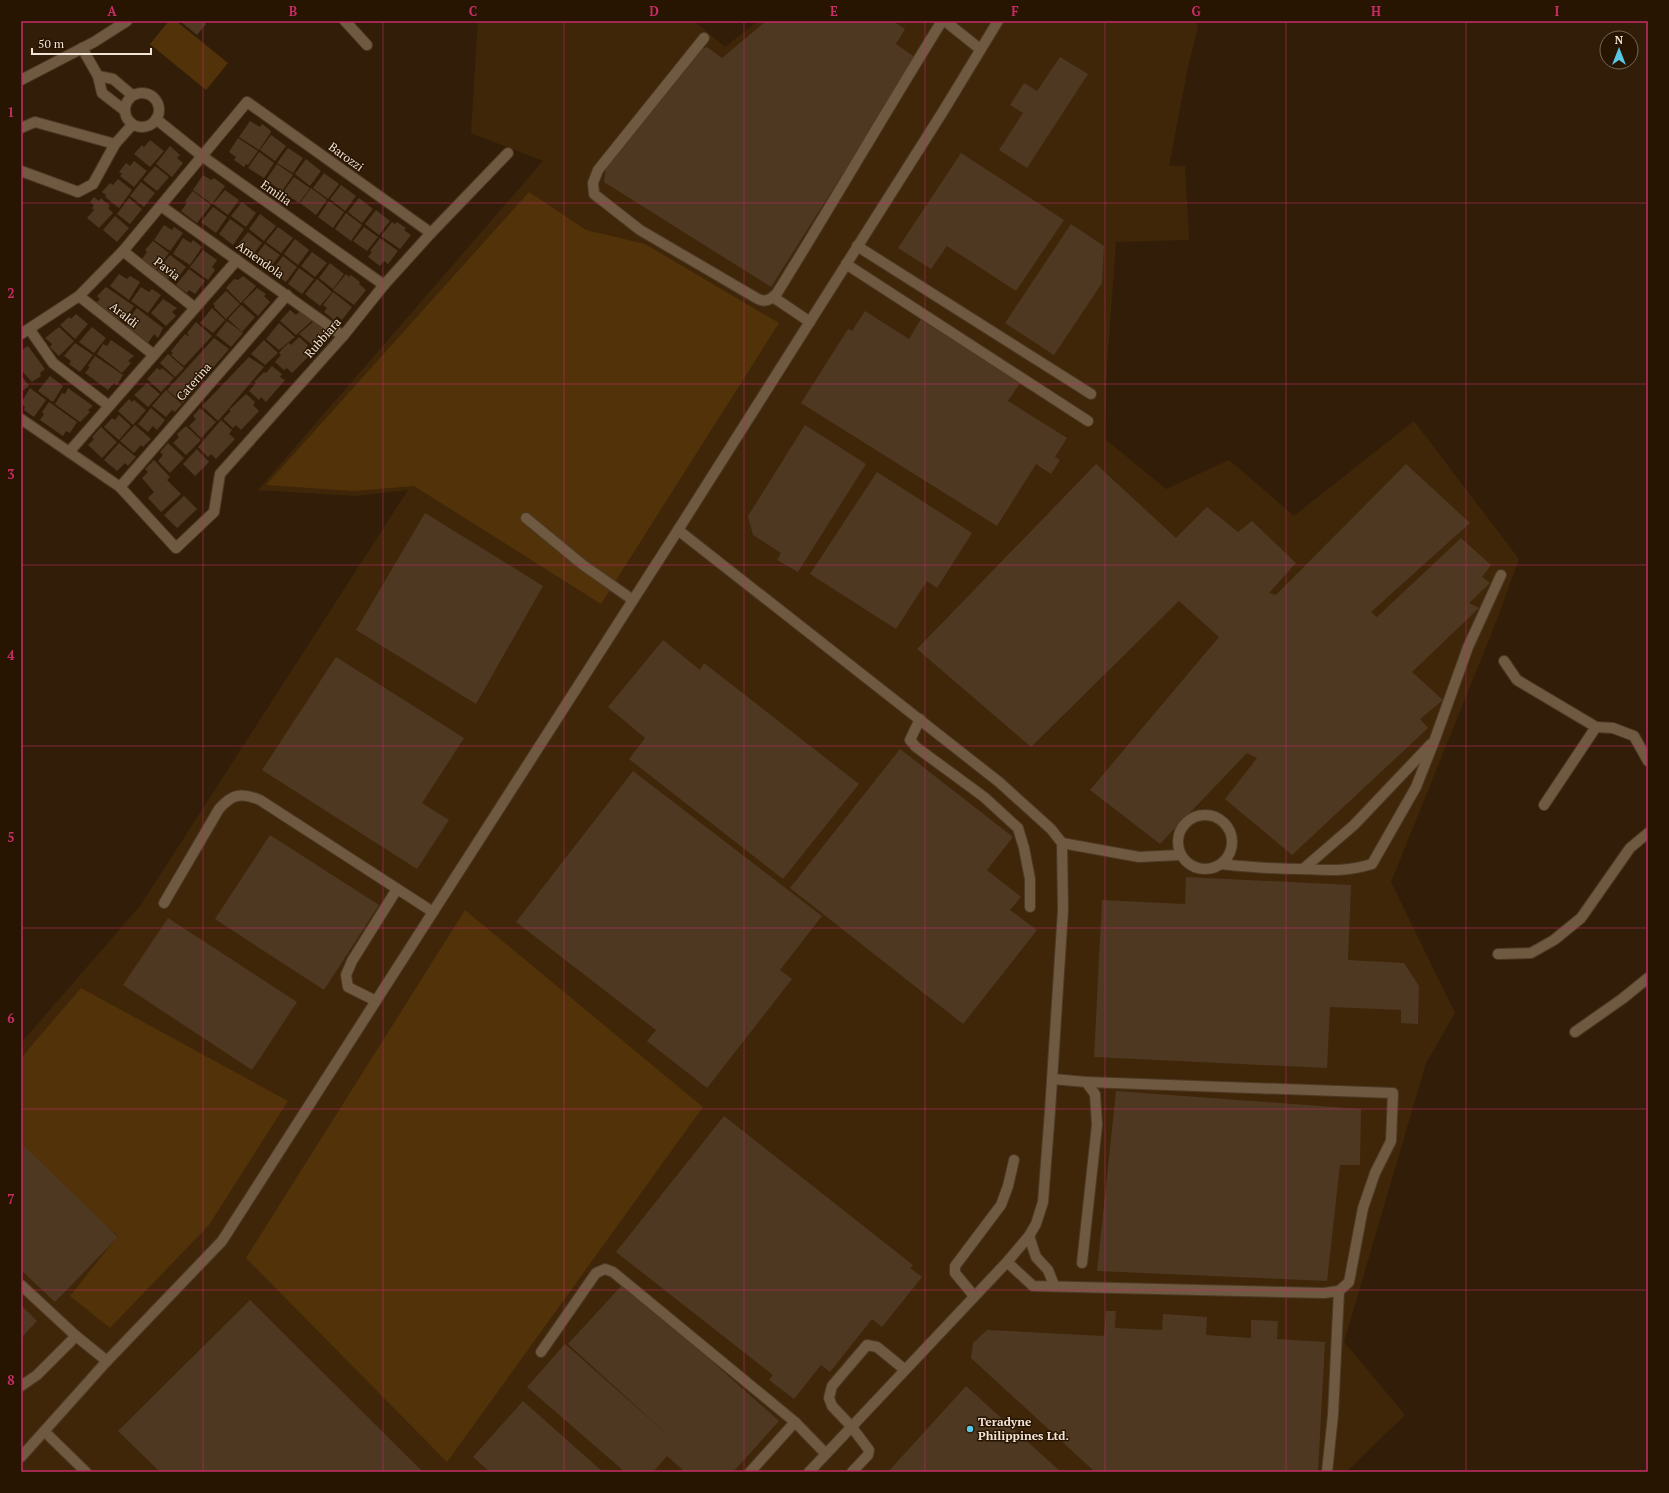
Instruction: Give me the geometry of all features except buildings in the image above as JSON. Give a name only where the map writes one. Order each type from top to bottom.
[{"type":"street","points":[[21,80],[82,48],[127,21]]},
{"type":"street","points":[[345,21],[367,45]]},
{"type":"street","points":[[704,38],[598,170],[593,183],[594,194],[640,230],[758,299],[766,301],[773,297],[826,214],[886,110],[943,21],[980,49]]},
{"type":"street","points":[[21,1457],[107,1361],[222,1241],[678,530],[858,246],[998,21]]},
{"type":"street","points":[[82,48],[98,76],[102,93],[124,110],[128,121],[132,125],[141,127],[149,125],[156,119],[159,113],[156,100],[145,93],[132,95],[126,101],[124,110]]},
{"type":"street","points":[[98,76],[113,79],[132,95]]},
{"type":"street","name":"Barozzi","points":[[202,156],[247,102],[431,233]]},
{"type":"street","name":"Emilia","points":[[156,119],[202,156],[384,285]]},
{"type":"street","points":[[21,128],[35,122],[115,144]]},
{"type":"street","points":[[21,171],[78,192],[92,184],[115,144],[132,125]]},
{"type":"street","name":"Rubbiara","points":[[120,487],[176,548],[214,512],[220,474],[343,336],[384,285],[431,233],[508,153]]},
{"type":"street","points":[[109,406],[53,363],[25,332],[79,296],[122,251],[202,156]]},
{"type":"street","name":"Amendola","points":[[161,206],[343,336]]},
{"type":"street","points":[[858,246],[1091,394]]},
{"type":"street","name":"Pavia","points":[[122,251],[195,308]]},
{"type":"street","points":[[69,452],[237,260]]},
{"type":"street","points":[[846,264],[1088,421]]},
{"type":"street","name":"Caterina","points":[[120,487],[287,295]]},
{"type":"street","name":"Araldi","points":[[79,296],[154,355]]},
{"type":"street","points":[[773,297],[810,322]]},
{"type":"street","points":[[21,419],[120,487]]},
{"type":"street","points":[[526,518],[583,565],[633,600]]},
{"type":"street","points":[[678,530],[920,718],[999,782],[1051,829],[1062,844],[1063,910],[1052,1079],[1043,1202],[1036,1224],[1029,1236],[1007,1262],[904,1369],[809,1472]]},
{"type":"street","points":[[1221,864],[1261,869],[1332,871],[1354,870],[1372,864],[1416,787],[1468,647],[1501,575]]},
{"type":"street","points":[[1504,661],[1517,680],[1596,727],[1613,728],[1634,736],[1648,761]]},
{"type":"street","points":[[920,718],[910,740],[916,747],[984,797],[1018,828],[1024,848],[1030,879],[1030,907]]},
{"type":"street","points":[[1544,805],[1596,727]]},
{"type":"street","points":[[1303,869],[1354,825],[1435,739]]},
{"type":"street","points":[[164,902],[219,810],[228,798],[246,794],[260,800],[433,912]]},
{"type":"street","points":[[1210,816],[1224,823],[1232,837],[1231,852],[1221,864],[1214,868],[1199,869],[1185,862],[1180,855],[1177,840],[1182,826],[1195,817],[1210,816]]},
{"type":"street","points":[[1498,954],[1531,953],[1554,940],[1581,918],[1630,848],[1648,833]]},
{"type":"street","points":[[1062,844],[1139,857],[1180,855]]},
{"type":"street","points":[[376,1001],[348,987],[346,975],[352,961],[398,889]]},
{"type":"street","points":[[1575,1032],[1622,999],[1648,978]]},
{"type":"street","points":[[1007,1262],[1034,1286],[1054,1285],[1324,1293],[1339,1291],[1349,1282],[1363,1208],[1375,1173],[1391,1141],[1393,1093],[1086,1082],[1052,1079]]},
{"type":"street","points":[[1082,1264],[1097,1124],[1095,1094],[1086,1082]]},
{"type":"street","points":[[974,1296],[955,1273],[955,1266],[1001,1205],[1008,1186],[1014,1160]]},
{"type":"street","points":[[1029,1236],[1036,1257],[1048,1270],[1054,1285]]},
{"type":"street","points":[[541,1352],[596,1273],[605,1269],[613,1272],[795,1422],[826,1454]]},
{"type":"street","points":[[21,1285],[76,1336],[107,1361]]},
{"type":"street","points":[[1327,1472],[1333,1415],[1339,1291]]},
{"type":"street","points":[[21,1386],[37,1375],[76,1336]]},
{"type":"street","points":[[852,1472],[868,1455],[869,1450],[852,1426],[835,1410],[829,1398],[832,1386],[867,1345],[877,1347],[904,1369]]},
{"type":"street","points":[[750,1472],[795,1422]]},
{"type":"street","points":[[45,1432],[86,1472]]},
{"type":"shaded area","points":[[169,21],[176,21],[228,63],[206,90],[150,44]]},
{"type":"shaded area","points":[[478,21],[694,21],[725,47],[758,21],[1195,21],[1198,27],[1188,67],[1169,166],[1185,166],[1189,240],[1116,242],[1107,365],[1105,439],[1166,489],[1229,460],[1294,516],[1414,421],[1519,559],[1496,622],[1391,882],[1455,1013],[1426,1063],[1344,1342],[1405,1415],[1346,1472],[21,1472],[21,1043],[140,906],[408,490],[356,496],[258,490],[543,161],[471,133]]},
{"type":"shaded area","points":[[529,192],[586,230],[645,244],[779,323],[601,604],[414,486],[354,491],[266,485]]},
{"type":"shaded area","points":[[465,910],[703,1107],[447,1462],[246,1258]]},
{"type":"shaded area","points":[[81,988],[288,1101],[209,1225],[110,1328],[70,1296],[118,1236],[21,1151],[21,1058]]},
{"type":"place","name":"Teradyne Philippines Ltd.","points":[[970,1429]]}]
